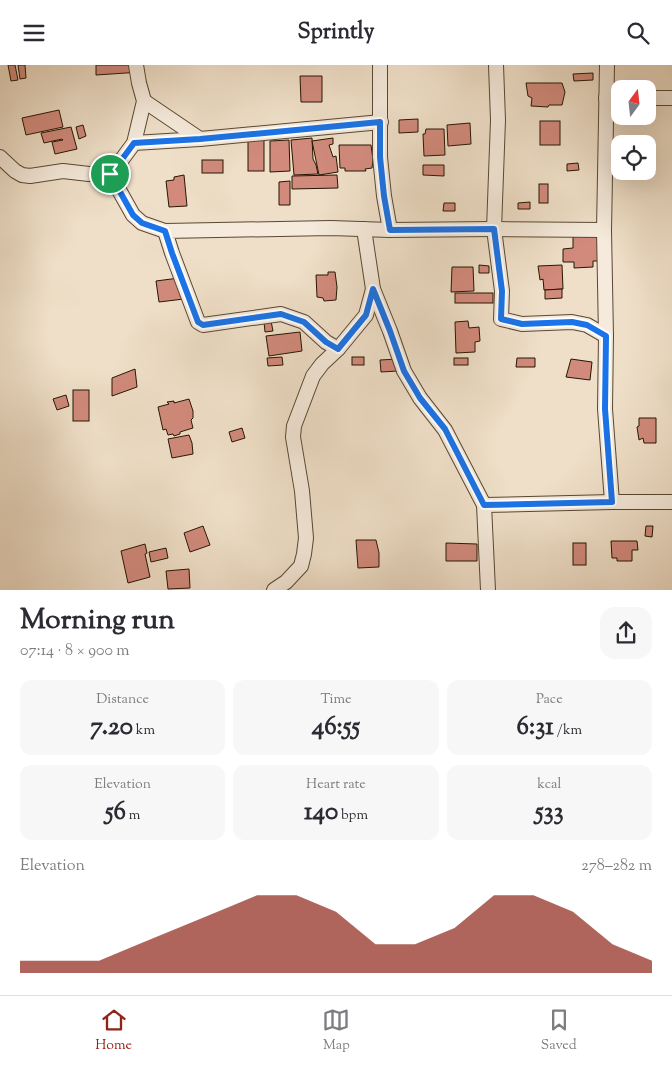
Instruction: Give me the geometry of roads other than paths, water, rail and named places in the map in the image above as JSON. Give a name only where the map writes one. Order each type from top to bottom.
[{"type":"street","points":[[110,174],[134,143],[144,101],[136,65]]},
{"type":"street","points":[[380,65],[380,157],[390,230]]},
{"type":"street","points":[[496,65],[498,121],[494,229],[502,291],[501,319],[522,324],[572,322],[587,325],[606,336]]},
{"type":"street","points":[[607,65],[611,87]]},
{"type":"street","points":[[656,98],[672,98]]},
{"type":"street","points":[[144,101],[200,139]]},
{"type":"street","points":[[134,143],[200,139],[380,122]]},
{"type":"street","points":[[611,125],[604,230],[605,409],[612,502]]},
{"type":"street","points":[[0,157],[22,175],[30,176],[63,171],[110,174]]},
{"type":"street","points":[[110,174],[133,215],[142,223],[165,231],[331,228],[390,230],[604,230]]},
{"type":"street","points":[[364,229],[373,289],[404,371],[420,398],[445,429],[484,505],[488,590]]},
{"type":"street","points":[[165,231],[198,322],[203,325],[281,314],[304,322],[326,342],[338,349]]},
{"type":"street","points":[[274,590],[286,582],[301,566],[306,538],[302,491],[293,437],[294,426],[313,376],[322,363],[338,349],[366,315],[373,289]]},
{"type":"street","points":[[484,505],[672,501]]}]
